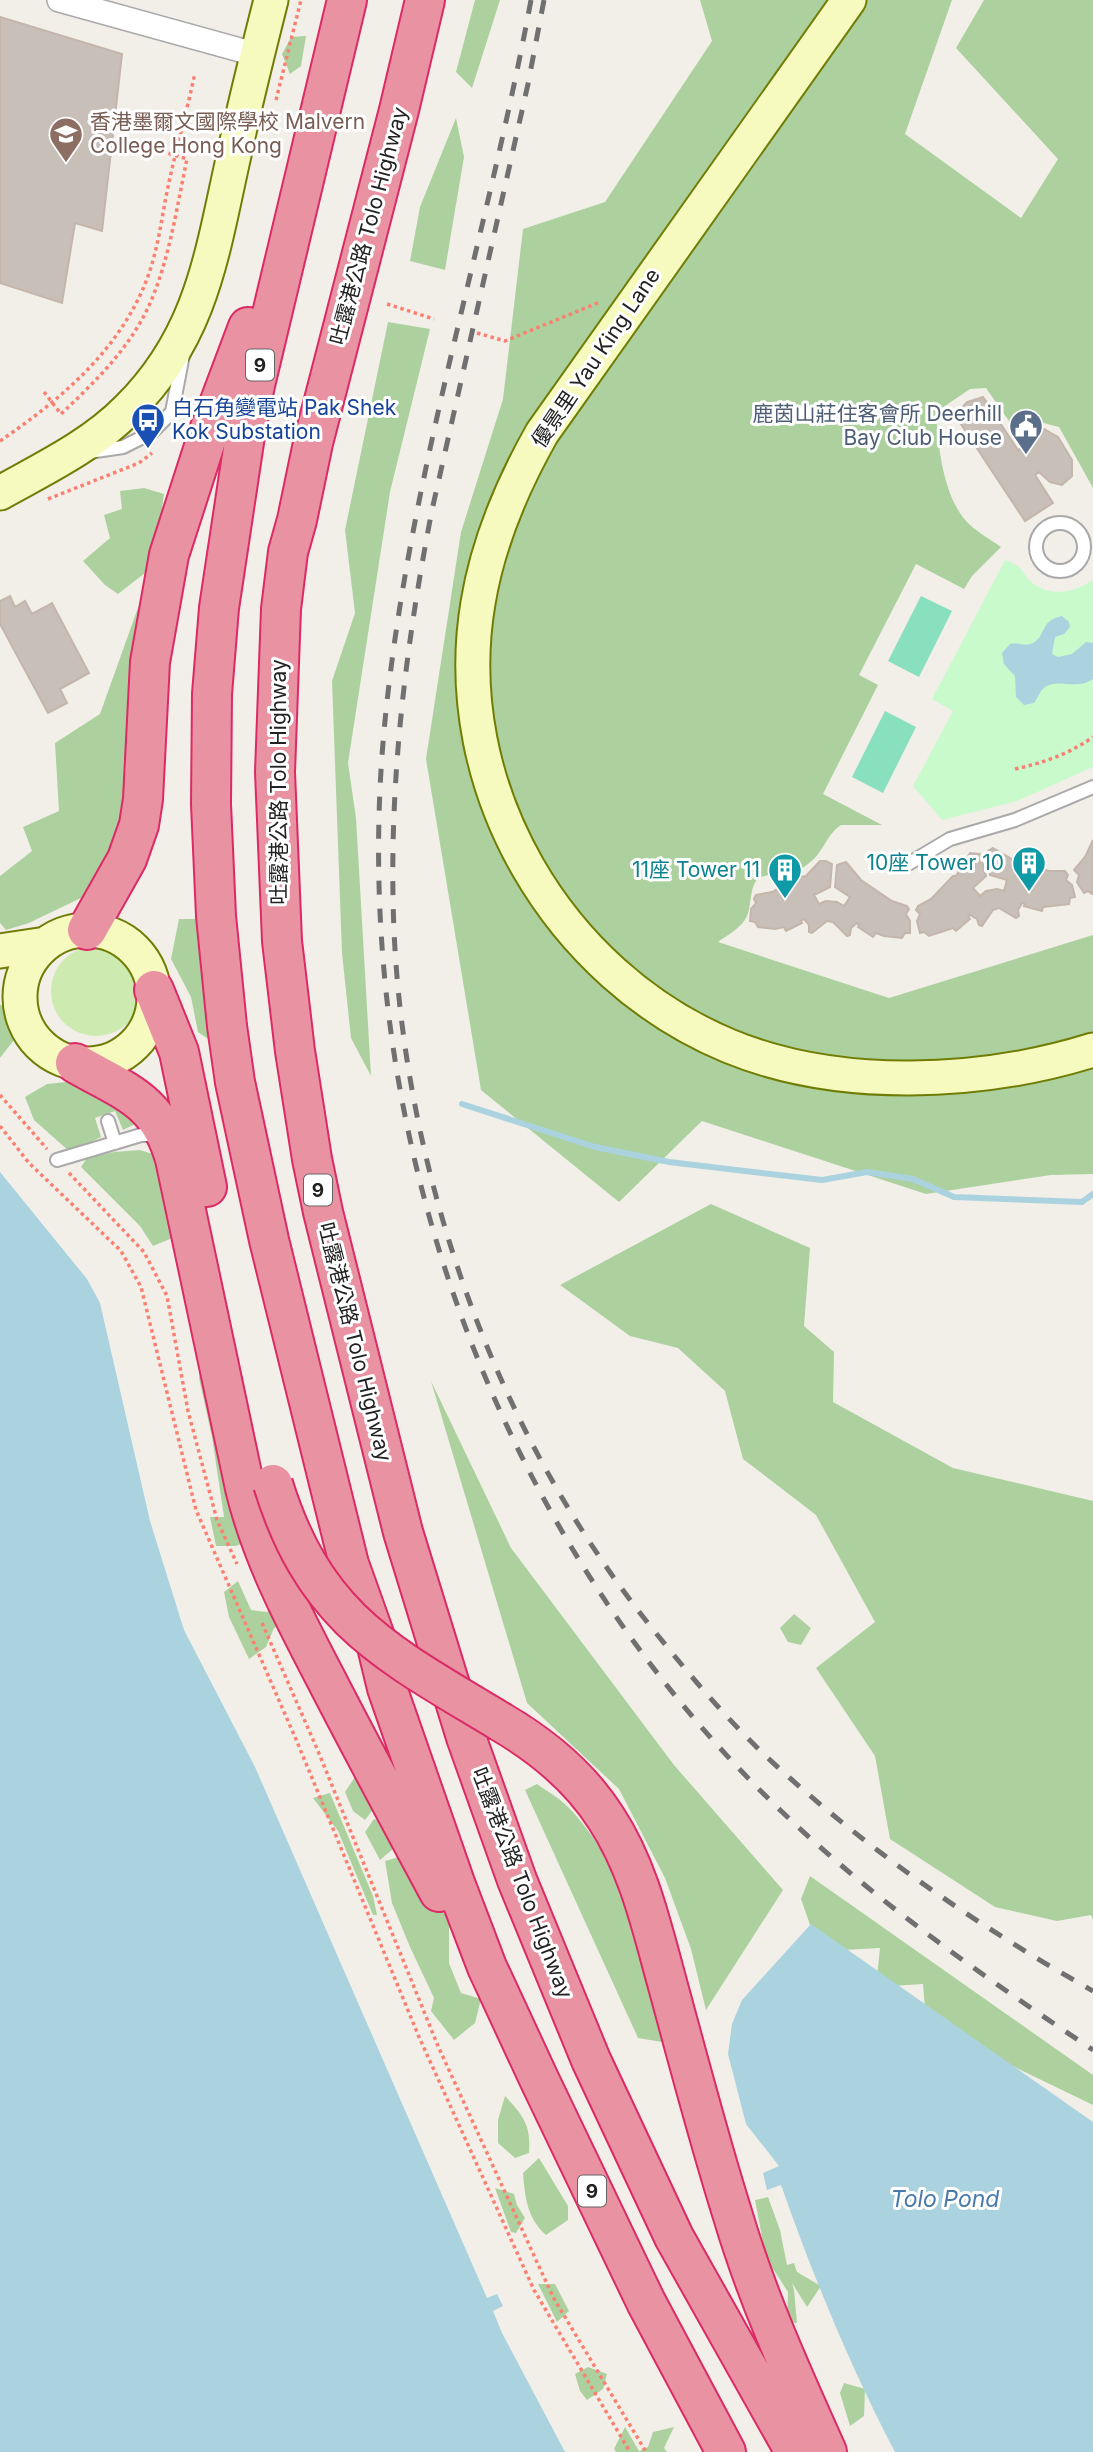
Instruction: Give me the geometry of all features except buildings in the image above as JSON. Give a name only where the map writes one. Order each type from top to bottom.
[{"type":"highway","name":"9","points":[[347,0],[246,429],[219,608],[212,694],[212,861],[220,972],[235,1082],[257,1188],[349,1564],[374,1634],[387,1688],[455,1883],[487,1967],[646,2302],[726,2452]]},
{"type":"highway","name":"吐露港公路 Tolo Highway","points":[[425,0],[323,399],[288,552],[278,664],[275,772],[282,941],[295,1051],[323,1212],[402,1532],[489,1805],[591,2060],[646,2178],[708,2298],[794,2452]]},
{"type":"highway","points":[[87,930],[127,859],[139,825],[150,662],[173,540],[226,386],[293,228]]},
{"type":"highway","points":[[154,990],[173,1033],[185,1074],[244,1370],[272,1484],[298,1550],[314,1577],[345,1615],[371,1640],[541,1748],[575,1779],[600,1809],[621,1844],[641,1892],[733,2217],[753,2277],[827,2452]]},
{"type":"highway","points":[[75,1063],[144,1105],[157,1117],[168,1136],[243,1479],[257,1530],[298,1625],[355,1737],[440,1894],[487,1967]]},
{"type":"street","points":[[59,0],[258,55]]},
{"type":"street","points":[[0,493],[64,456],[126,412],[164,367],[188,327],[210,262],[271,0]]},
{"type":"street","name":"優景里 Yau King Lane","points":[[849,0],[635,299],[530,453],[502,514],[489,553],[478,606],[473,663],[482,746],[492,788],[505,822],[523,861],[548,902],[580,941],[619,979],[657,1008],[698,1031],[730,1046],[781,1063],[830,1073],[883,1077],[984,1073],[1033,1066],[1093,1050]]},
{"type":"street","points":[[87,930],[113,936],[131,947],[145,963],[154,990],[154,1007],[148,1026],[140,1039],[126,1052],[100,1063],[75,1063],[59,1058],[34,1039],[21,1011],[20,986],[36,953],[46,944],[60,936],[87,930]]},
{"type":"street","points":[[0,951],[46,944]]},
{"type":"street","points":[[0,984],[21,1011]]},
{"type":"lane","points":[[908,864],[950,839],[1015,820],[1056,805],[1093,787]]},
{"type":"lane","points":[[108,1121],[115,1143]]},
{"type":"lane","points":[[57,1160],[146,1134],[168,1136]]},
{"type":"path","points":[[0,441],[79,380],[123,324],[141,294],[153,265],[195,73]]},
{"type":"path","points":[[44,392],[61,414],[110,366],[150,302],[172,234],[187,159],[161,151]]},
{"type":"path","points":[[477,333],[505,341],[600,302]]},
{"type":"path","points":[[387,304],[434,319]]},
{"type":"path","points":[[1015,769],[1042,763],[1067,753],[1093,737]]},
{"type":"path","points":[[0,1095],[57,1160],[144,1251],[167,1296],[191,1423],[217,1520],[238,1568]]},
{"type":"path","points":[[0,1126],[29,1163],[121,1251],[141,1287],[197,1510],[298,1744],[419,2038],[534,2290],[630,2452]]},
{"type":"path","points":[[260,1617],[318,1751],[438,2046],[553,2297],[646,2452]]},
{"type":"green space","points":[[475,0],[500,0],[472,88],[456,72]]},
{"type":"green space","points":[[700,0],[952,0],[905,134],[1021,218],[1058,159],[956,48],[984,0],[1093,0],[1093,488],[1059,427],[1036,421],[1018,434],[986,388],[970,389],[936,412],[944,472],[954,501],[970,525],[1001,547],[972,576],[964,589],[916,564],[859,675],[878,685],[823,794],[882,825],[841,825],[831,834],[815,858],[802,868],[759,878],[754,885],[744,921],[718,942],[889,998],[1093,935],[1093,1174],[1051,1175],[926,1194],[702,1121],[619,1202],[481,1090],[426,759],[461,532],[503,399],[523,229],[605,202],[712,41]]},
{"type":"green space","points":[[306,36],[301,66],[290,74],[282,54],[291,37]]},
{"type":"green space","points":[[456,118],[464,157],[445,270],[410,261],[420,207]]},
{"type":"green space","points":[[388,322],[430,329],[390,492],[348,763],[356,818],[371,1076],[351,1038],[342,953],[332,681],[355,613],[345,530]]},
{"type":"green space","points":[[144,488],[164,494],[154,566],[118,594],[105,585],[83,561],[110,538],[104,515],[122,509],[120,491]]},
{"type":"green space","points":[[1005,560],[1018,567],[1030,581],[1053,592],[1070,591],[1093,580],[1093,767],[1017,801],[942,820],[913,786],[953,711],[932,699]]},
{"type":"green space","points":[[921,596],[952,611],[919,677],[888,661]]},
{"type":"green space","points":[[140,602],[148,629],[125,771],[120,845],[83,897],[29,923],[6,930],[0,923],[0,876],[32,851],[23,827],[59,811],[55,743],[100,714]]},
{"type":"green space","points":[[885,711],[916,727],[883,793],[852,777]]},
{"type":"green space","points":[[179,919],[198,919],[214,1043],[198,1032],[191,997],[171,959]]},
{"type":"green space","points":[[96,946],[113,949],[128,959],[138,974],[141,991],[138,1008],[128,1023],[113,1033],[96,1036],[79,1033],[64,1023],[54,1008],[51,991],[54,974],[64,959],[79,949]]},
{"type":"green space","points":[[0,1004],[17,1023],[14,1040],[0,1058]]},
{"type":"green space","points":[[85,1080],[140,1115],[135,1124],[123,1130],[115,1111],[95,1118],[101,1137],[70,1152],[34,1120],[25,1097],[47,1084]]},
{"type":"green space","points":[[140,1150],[162,1157],[177,1236],[153,1246],[140,1226],[81,1167],[87,1158]]},
{"type":"green space","points":[[711,1204],[810,1248],[804,1326],[834,1352],[833,1402],[953,1468],[1093,1501],[1093,1920],[1091,1915],[1057,1921],[995,1907],[890,1839],[875,1756],[816,1668],[875,1622],[816,1515],[743,1459],[725,1391],[678,1348],[630,1336],[560,1285]]},
{"type":"green space","points":[[206,1344],[252,1541],[235,1546],[216,1546],[210,1517],[224,1517],[212,1437],[199,1378]]},
{"type":"green space","points":[[431,1381],[511,1548],[674,1765],[783,1890],[706,2010],[691,1949],[665,1878],[619,1789],[527,1703]]},
{"type":"green space","points":[[238,1581],[251,1610],[267,1612],[283,1599],[290,1618],[274,1628],[266,1647],[249,1659],[229,1617],[224,1592]]},
{"type":"green space","points":[[794,1614],[811,1628],[801,1645],[788,1642],[780,1628]]},
{"type":"green space","points":[[355,1777],[367,1777],[381,1799],[365,1820],[353,1811],[345,1792]]},
{"type":"green space","points":[[537,1784],[568,1807],[589,1831],[606,1858],[632,1918],[668,2043],[638,2038],[525,1790]]},
{"type":"green space","points":[[330,1793],[373,1896],[377,1915],[373,1915],[338,1831],[313,1798]]},
{"type":"green space","points":[[374,1819],[389,1825],[399,1844],[380,1860],[365,1832]]},
{"type":"green space","points":[[406,1855],[449,1921],[449,1963],[461,1993],[481,1999],[475,2023],[454,2040],[431,2011],[434,1998],[392,1903],[385,1861]]},
{"type":"green space","points":[[810,1876],[1093,2075],[1093,2105],[992,2056],[925,2009],[923,1984],[876,1987],[880,1948],[843,1950],[817,1945],[801,1899]]},
{"type":"green space","points":[[505,2096],[521,2116],[529,2136],[529,2153],[515,2158],[498,2143],[498,2120]]},
{"type":"green space","points":[[539,2158],[568,2206],[568,2220],[546,2235],[531,2214],[523,2173]]},
{"type":"green space","points":[[495,2188],[514,2194],[525,2218],[516,2233],[511,2232]]},
{"type":"green space","points":[[768,2197],[780,2230],[787,2265],[794,2263],[797,2272],[821,2286],[807,2307],[792,2283],[797,2323],[787,2322],[788,2292],[766,2258],[755,2200]]},
{"type":"green space","points":[[538,2284],[555,2284],[569,2311],[557,2322]]},
{"type":"green space","points":[[588,2367],[607,2374],[603,2389],[587,2400],[580,2391],[575,2374]]},
{"type":"green space","points":[[844,2383],[865,2389],[864,2416],[850,2426],[840,2393]]},
{"type":"green space","points":[[625,2427],[639,2451],[648,2447],[653,2432],[674,2427],[664,2448],[667,2452],[616,2452],[614,2449]]},
{"type":"water","points":[[1062,616],[1069,622],[1070,627],[1064,634],[1055,637],[1052,654],[1058,657],[1072,654],[1086,642],[1093,643],[1093,679],[1080,684],[1049,685],[1042,690],[1034,703],[1024,705],[1016,697],[1015,676],[1004,664],[1002,653],[1010,644],[1033,643],[1050,621]]},
{"type":"water","points":[[0,1172],[87,1279],[100,1303],[150,1521],[184,1630],[255,1767],[487,2298],[497,2294],[503,2306],[493,2311],[502,2333],[565,2452],[0,2452]]},
{"type":"water","name":"Tolo Pond","points":[[811,1924],[1093,2122],[1093,2452],[895,2452],[833,2320],[781,2185],[767,2190],[763,2173],[779,2166],[746,2124],[728,2054],[732,2024],[742,2000]]},
{"type":"waterway","points":[[462,1104],[595,1147],[669,1162],[822,1180],[867,1172],[913,1179],[954,1197],[1082,1202],[1093,1194]]},
{"type":"railway","points":[[531,0],[431,443],[398,621],[386,711],[379,861],[388,1012],[415,1160],[457,1304],[515,1443],[588,1575],[676,1697],[778,1808],[852,1875],[930,1936],[1093,2050]]},
{"type":"railway","points":[[544,0],[528,84],[432,510],[414,614],[401,719],[394,825],[394,931],[401,1013],[413,1096],[431,1178],[455,1259],[484,1338],[518,1415],[557,1489],[601,1559],[665,1644],[750,1740],[826,1809],[899,1866],[974,1919],[1093,1991]]},
{"type":"place","name":"香港墨爾文國際學校 Malvern College Hong Kong","points":[[66,164]]},
{"type":"place","name":"白石角變電站 Pak Shek Kok Substation","points":[[148,450]]},
{"type":"place","name":"鹿茵山莊住客會所 Deerhill Bay Club House","points":[[1026,456]]},
{"type":"place","name":"10座 Tower 10","points":[[1029,893]]},
{"type":"place","name":"11座 Tower 11","points":[[785,900]]}]
